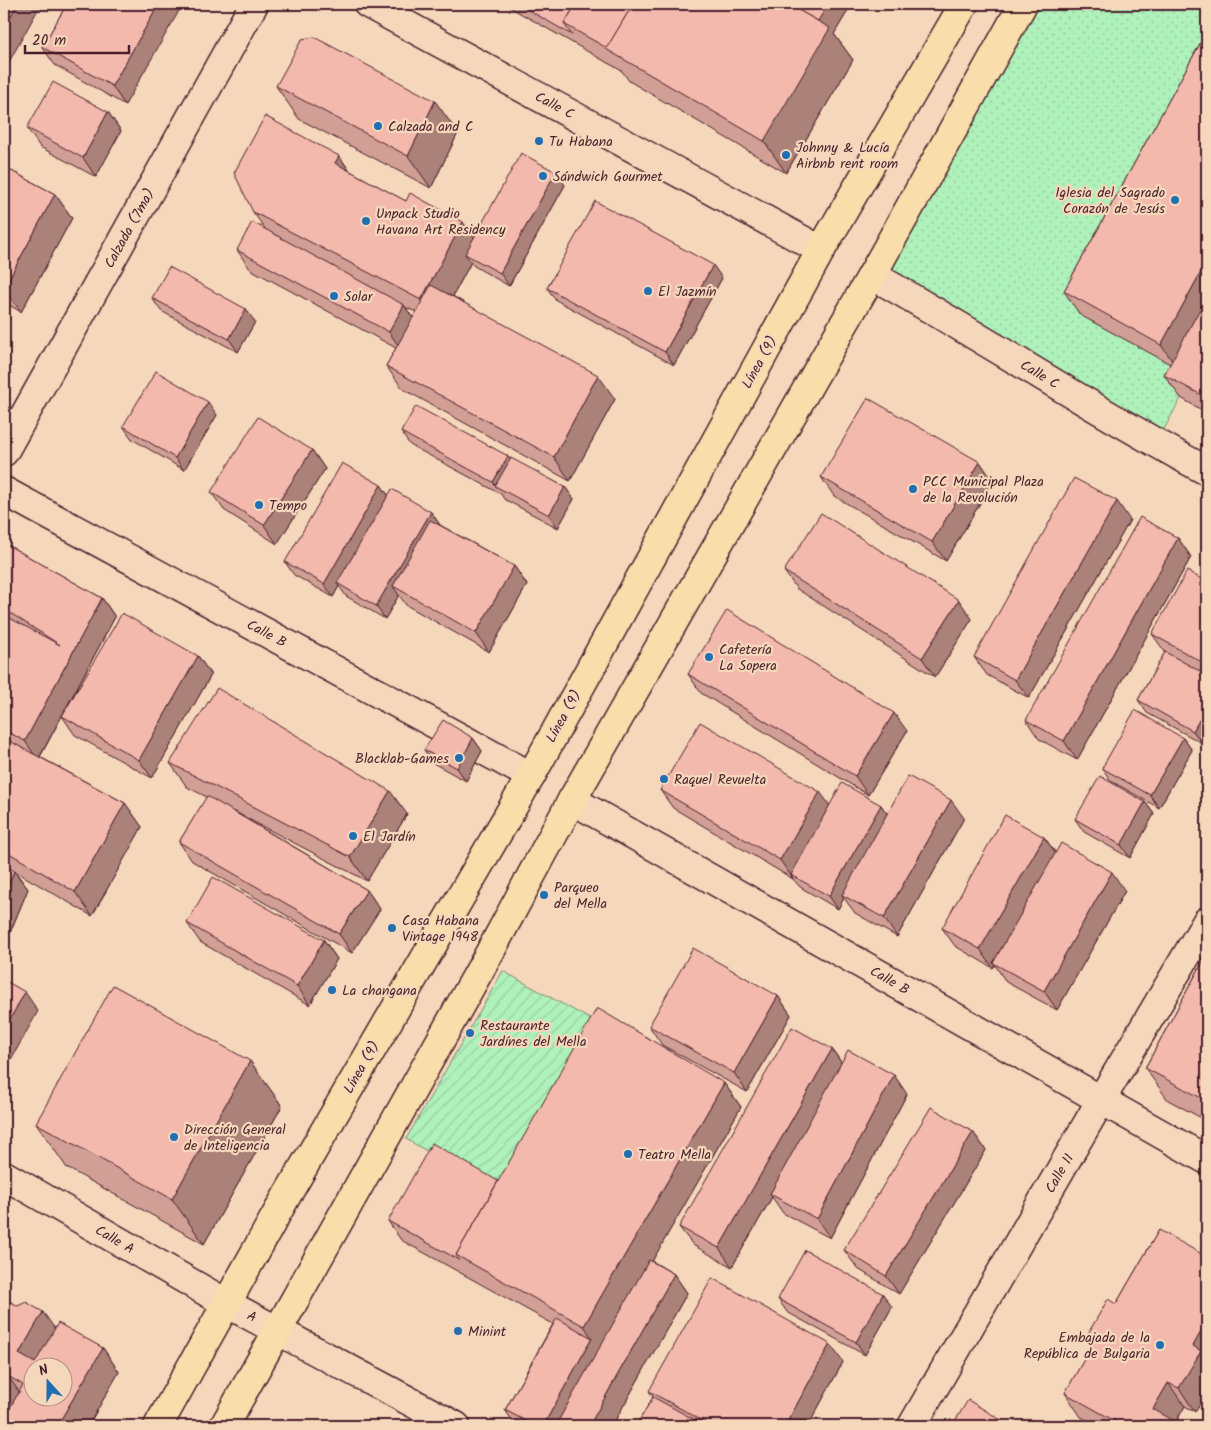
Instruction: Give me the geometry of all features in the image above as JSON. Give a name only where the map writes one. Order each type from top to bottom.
[{"type":"main road","name":"Línea (9)","points":[[158,1426],[286,1197],[530,776],[822,250],[964,4]]},
{"type":"main road","points":[[224,1426],[490,952],[572,800],[872,275],[1023,4]]},
{"type":"street","name":"Calzada (7ma)","points":[[4,452],[254,4]]},
{"type":"street","name":"Calle C","points":[[368,4],[822,250]]},
{"type":"street","name":"Calle C","points":[[872,275],[931,308],[1156,444],[1207,471]]},
{"type":"street","name":"Calle B","points":[[4,491],[530,776]]},
{"type":"street","name":"Calle B","points":[[572,800],[1207,1160]]},
{"type":"street","name":"Calle 11","points":[[912,1426],[1207,921]]},
{"type":"street","name":"Calle A","points":[[4,1175],[226,1303]]},
{"type":"street","name":"A","points":[[226,1303],[278,1330]]},
{"type":"street","points":[[278,1330],[456,1426]]},
{"type":"green space","points":[[1023,4],[1207,4],[1207,350],[1156,444],[872,275]]},
{"type":"green space","points":[[503,971],[613,1032],[515,1202],[406,1139]]},
{"type":"building","points":[[4,4],[17,4],[4,29]]},
{"type":"building","points":[[67,4],[159,4],[112,86],[42,47]]},
{"type":"building","points":[[518,4],[576,4],[564,24],[572,35]]},
{"type":"building","points":[[576,4],[633,4],[607,48],[564,24]]},
{"type":"building","points":[[633,4],[788,4],[830,28],[764,141],[606,49]]},
{"type":"building","points":[[788,4],[828,4],[818,21]]},
{"type":"building","name":"Iglesia del Sagrado Corazón de Jesús","points":[[1207,31],[1207,261],[1161,345],[1064,291]]},
{"type":"building","points":[[314,37],[435,101],[408,156],[276,86],[302,39]]},
{"type":"building","points":[[53,82],[108,112],[83,158],[27,128]]},
{"type":"building","points":[[265,116],[339,156],[335,163],[406,201],[410,193],[463,222],[421,300],[253,212],[234,173]]},
{"type":"building","points":[[521,153],[556,172],[500,273],[465,254]]},
{"type":"building","points":[[4,167],[55,194],[4,288]]},
{"type":"building","points":[[595,201],[713,265],[665,352],[547,288]]},
{"type":"building","points":[[252,222],[404,305],[389,332],[237,250]]},
{"type":"building","points":[[169,267],[246,309],[229,339],[152,298]]},
{"type":"building","points":[[431,285],[598,375],[554,457],[386,366]]},
{"type":"building","points":[[1207,296],[1207,398],[1164,375]]},
{"type":"building","points":[[156,371],[208,402],[175,458],[123,426]]},
{"type":"building","name":"PCC Municipal Plaza de la Revolución","points":[[868,398],[980,462],[932,542],[821,477]]},
{"type":"building","points":[[416,406],[508,456],[493,482],[401,432]]},
{"type":"building","points":[[258,417],[312,450],[264,525],[211,492]]},
{"type":"building","points":[[511,458],[565,487],[549,515],[495,486]]},
{"type":"building","points":[[342,463],[381,485],[324,584],[285,562]]},
{"type":"building","points":[[1074,478],[1117,501],[1015,680],[974,657]]},
{"type":"building","points":[[392,489],[431,512],[376,606],[337,583]]},
{"type":"building","points":[[821,513],[959,600],[922,658],[784,571]]},
{"type":"building","points":[[1140,517],[1178,538],[1064,741],[1026,720]]},
{"type":"building","points":[[430,520],[514,566],[476,633],[393,586]]},
{"type":"building","points":[[4,543],[102,598],[25,741],[4,730],[4,615],[60,645],[4,609]]},
{"type":"building","points":[[1187,571],[1207,582],[1207,665],[1152,634]]},
{"type":"building","points":[[727,610],[894,713],[855,776],[688,674]]},
{"type":"building","points":[[122,613],[198,656],[139,760],[62,716]]},
{"type":"building","points":[[1165,652],[1207,675],[1207,706],[1193,731],[1138,700]]},
{"type":"building","points":[[217,688],[390,791],[350,857],[170,763]]},
{"type":"building","points":[[1135,710],[1183,738],[1150,795],[1102,768]]},
{"type":"building","points":[[443,720],[473,738],[457,768],[424,750]]},
{"type":"building","points":[[700,722],[820,792],[780,860],[660,790]]},
{"type":"building","points":[[4,738],[125,803],[75,892],[4,850]]},
{"type":"building","points":[[908,776],[951,800],[884,918],[842,895]]},
{"type":"building","points":[[1100,776],[1145,802],[1121,845],[1075,819]]},
{"type":"building","points":[[842,783],[881,805],[829,896],[791,875]]},
{"type":"building","points":[[207,796],[367,890],[339,934],[179,842]]},
{"type":"building","points":[[1005,815],[1044,837],[980,949],[942,928]]},
{"type":"building","points":[[1061,843],[1112,872],[1044,991],[993,963]]},
{"type":"building","points":[[4,864],[14,871],[4,897]]},
{"type":"building","points":[[213,877],[324,940],[297,986],[187,923]]},
{"type":"building","points":[[693,948],[778,996],[734,1073],[649,1026]]},
{"type":"building","points":[[1207,954],[1207,1101],[1145,1068]]},
{"type":"building","points":[[4,980],[25,992],[4,1030]]},
{"type":"building","points":[[113,985],[250,1061],[172,1199],[36,1123]]},
{"type":"building","name":"Teatro Mella","points":[[597,1008],[724,1083],[584,1326],[456,1255]]},
{"type":"building","points":[[792,1027],[832,1049],[719,1248],[679,1227]]},
{"type":"building","points":[[848,1050],[894,1075],[817,1219],[770,1194]]},
{"type":"building","points":[[931,1107],[973,1132],[886,1276],[844,1250]]},
{"type":"building","points":[[432,1143],[498,1181],[456,1255],[459,1260],[388,1221]]},
{"type":"building","name":"Embajada de la República de Bulgaria","points":[[1159,1230],[1207,1257],[1207,1321],[1193,1346],[1201,1351],[1179,1388],[1168,1383],[1153,1409],[1183,1426],[1124,1426],[1065,1393],[1094,1342],[1086,1337],[1108,1299],[1116,1304]]},
{"type":"building","points":[[805,1250],[883,1294],[856,1342],[778,1299]]},
{"type":"building","points":[[649,1260],[674,1274],[589,1426],[562,1426],[557,1423]]},
{"type":"building","points":[[712,1278],[830,1344],[785,1426],[712,1426],[649,1391]]},
{"type":"building","points":[[4,1298],[18,1306],[26,1302],[43,1312],[19,1354],[26,1358],[22,1358],[22,1384],[8,1376],[4,1384]]},
{"type":"building","points":[[557,1318],[592,1338],[543,1426],[535,1426],[505,1410]]},
{"type":"building","points":[[58,1323],[103,1348],[72,1401],[72,1358],[38,1358]]},
{"type":"building","points":[[22,1387],[22,1408],[68,1408],[57,1426],[4,1426],[4,1418]]},
{"type":"building","points":[[653,1397],[706,1426],[636,1426]]},
{"type":"building","points":[[968,1400],[1011,1426],[952,1426]]},
{"type":"place","name":"Calzada and C","points":[[378,126]]},
{"type":"place","name":"Tu Habana","points":[[539,141]]},
{"type":"place","name":"Johnny & Lucía Airbnb rent room","points":[[786,155]]},
{"type":"place","name":"Sándwich Gourmet","points":[[543,176]]},
{"type":"place","name":"Iglesia del Sagrado Corazón de Jesús","points":[[1175,200]]},
{"type":"place","name":"Unpack Studio Havana Art Residency","points":[[366,221]]},
{"type":"place","name":"El Jazmín","points":[[648,291]]},
{"type":"place","name":"Solar","points":[[334,296]]},
{"type":"place","name":"PCC Municipal Plaza de la Revolución","points":[[913,489]]},
{"type":"place","name":"Tempo","points":[[259,505]]},
{"type":"place","name":"Cafetería La Sopera","points":[[709,657]]},
{"type":"place","name":"Blacklab-Games","points":[[459,758]]},
{"type":"place","name":"Raquel Revuelta","points":[[664,779]]},
{"type":"place","name":"El Jardín","points":[[353,836]]},
{"type":"place","name":"Parqueo del Mella","points":[[544,895]]},
{"type":"place","name":"Casa Habana Vintage 1948","points":[[392,928]]},
{"type":"place","name":"La changana","points":[[332,990]]},
{"type":"place","name":"Restaurante Jardínes del Mella","points":[[470,1033]]},
{"type":"place","name":"Dirección General de Inteligencia","points":[[174,1137]]},
{"type":"place","name":"Teatro Mella","points":[[628,1154]]},
{"type":"place","name":"Minint","points":[[458,1331]]},
{"type":"place","name":"Embajada de la República de Bulgaria","points":[[1160,1345]]}]
